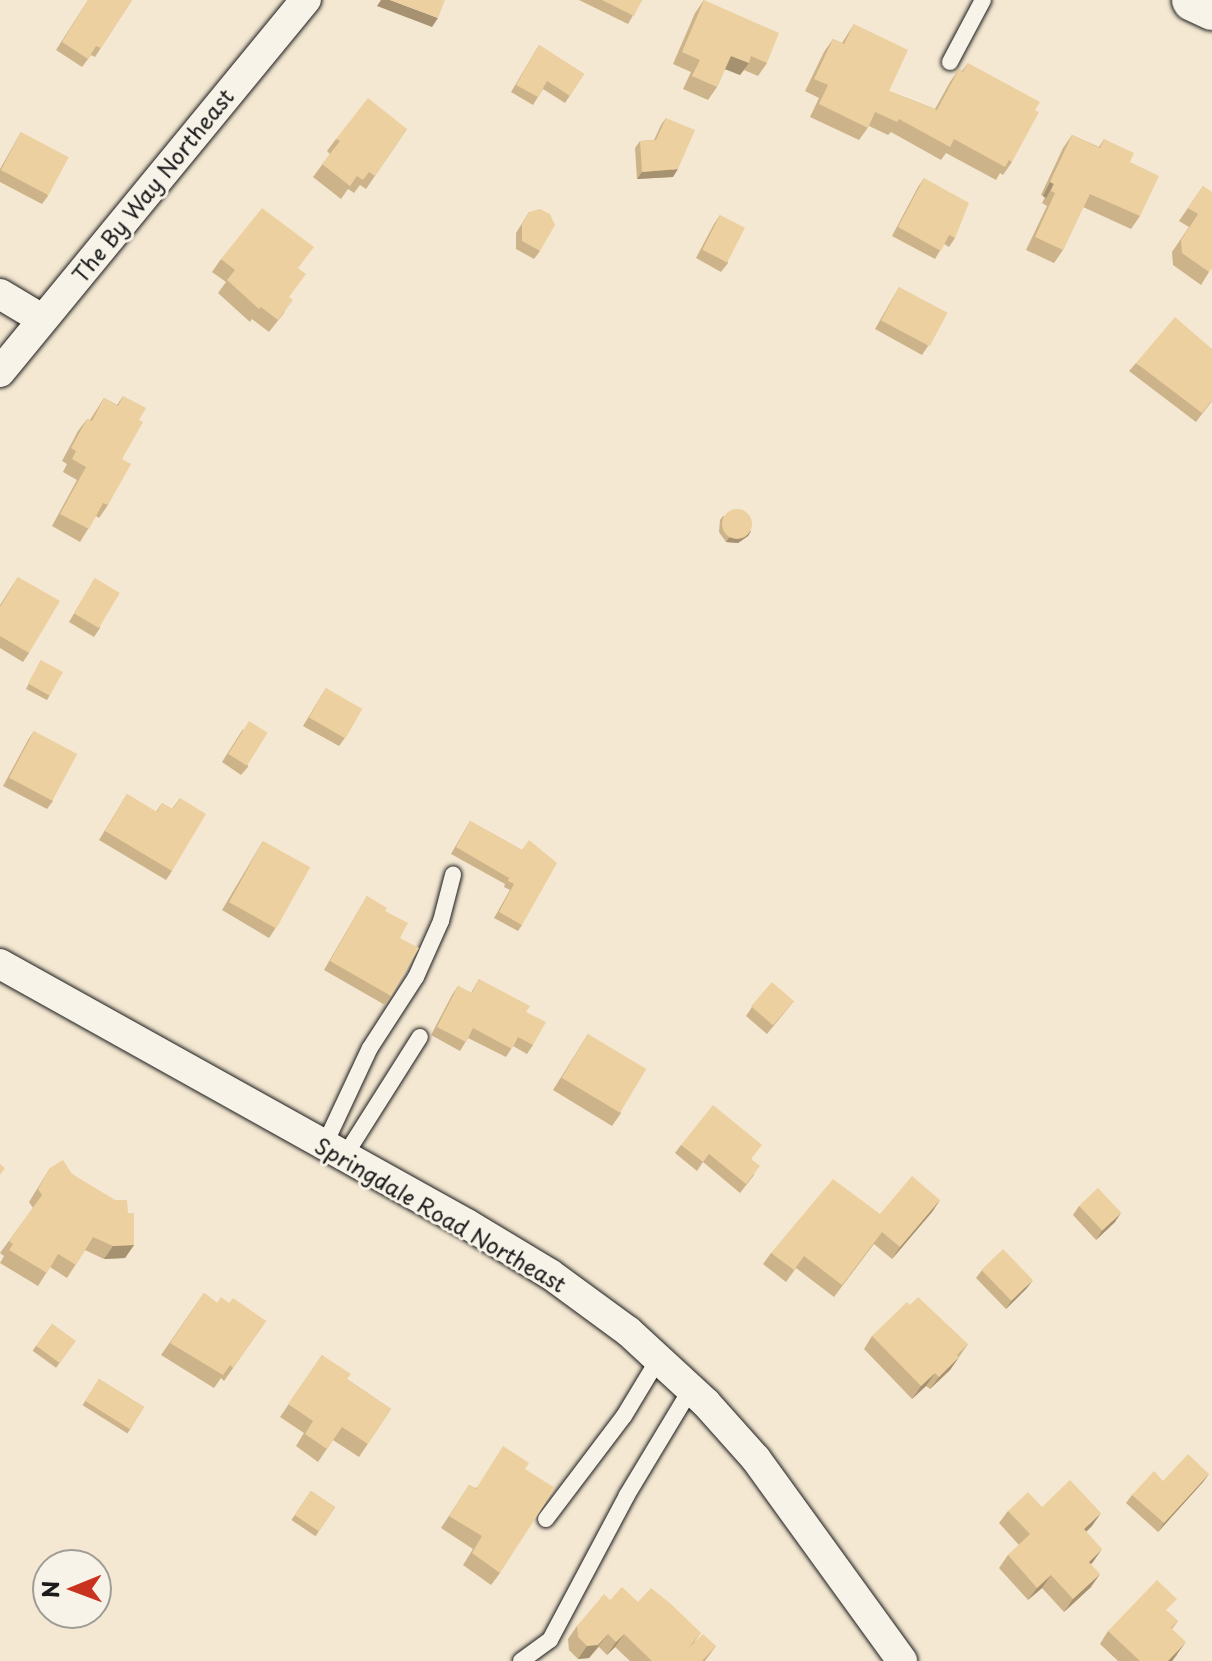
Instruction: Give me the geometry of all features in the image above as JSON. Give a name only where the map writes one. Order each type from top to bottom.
[{"type":"street","name":"The By Way Northeast","points":[[0,372],[306,0]]},
{"type":"street","points":[[1193,0],[1212,9]]},
{"type":"street","points":[[0,294],[42,319]]},
{"type":"street","name":"Springdale Road Northeast","points":[[0,964],[550,1274],[659,1358],[756,1459],[902,1661]]},
{"type":"lane","points":[[950,62],[983,0]]},
{"type":"lane","points":[[334,1151],[370,1048],[416,977],[441,921],[453,875]]},
{"type":"lane","points":[[334,1151],[420,1037]]},
{"type":"lane","points":[[546,1519],[624,1416],[659,1358]]},
{"type":"lane","points":[[521,1661],[550,1640],[627,1495],[691,1389]]},
{"type":"building","points":[[88,0],[132,0],[101,48],[96,46],[88,59],[62,42]]},
{"type":"building","points":[[390,0],[445,0],[438,18]]},
{"type":"building","points":[[602,0],[642,0],[634,16]]},
{"type":"building","points":[[704,0],[779,33],[767,63],[751,56],[749,63],[731,56],[717,87],[692,76],[700,60],[682,52]]},
{"type":"building","points":[[854,24],[908,50],[889,91],[937,110],[959,69],[963,72],[968,63],[1040,102],[1035,110],[1039,112],[1012,162],[1009,160],[1005,167],[954,139],[950,147],[899,119],[897,122],[875,112],[868,128],[819,104],[828,85],[814,79],[833,39],[844,44]]},
{"type":"building","points":[[539,45],[584,74],[570,96],[547,81],[538,97],[516,85]]},
{"type":"building","points":[[368,98],[407,129],[375,176],[369,172],[363,180],[357,176],[350,186],[322,164],[340,141],[336,139]]},
{"type":"building","points":[[666,118],[695,130],[678,169],[642,172],[640,141],[656,140]]},
{"type":"building","points":[[21,132],[69,157],[48,195],[1,170]]},
{"type":"building","points":[[1072,135],[1100,148],[1104,139],[1134,153],[1130,162],[1159,176],[1140,216],[1090,194],[1063,250],[1035,237],[1055,193],[1051,191],[1054,184],[1050,182]]},
{"type":"building","points":[[924,178],[969,203],[955,238],[949,235],[941,251],[898,227]]},
{"type":"building","points":[[1203,186],[1212,192],[1212,268],[1209,272],[1182,253],[1181,240],[1198,214],[1188,208]]},
{"type":"building","points":[[262,208],[314,247],[298,268],[306,274],[289,297],[293,300],[278,320],[261,307],[259,309],[227,280],[235,270],[221,259]]},
{"type":"building","points":[[540,209],[550,214],[555,225],[540,251],[522,241],[522,224],[529,212]]},
{"type":"building","points":[[720,215],[745,228],[727,262],[702,250]]},
{"type":"building","points":[[899,287],[948,313],[930,346],[881,321]]},
{"type":"building","points":[[1175,317],[1212,349],[1212,400],[1202,413],[1136,363]]},
{"type":"building","points":[[123,396],[146,408],[139,420],[143,422],[122,459],[131,464],[108,505],[103,503],[89,529],[60,514],[86,467],[72,459],[76,451],[71,448],[87,419],[92,421],[104,398],[118,406]]},
{"type":"building","points":[[737,509],[748,513],[752,524],[748,535],[737,539],[726,535],[722,524],[726,513]]},
{"type":"building","points":[[18,577],[60,601],[29,653],[0,636],[0,607]]},
{"type":"building","points":[[95,578],[120,593],[99,628],[74,613]]},
{"type":"building","points":[[41,660],[63,672],[50,696],[28,684]]},
{"type":"building","points":[[326,688],[362,709],[345,738],[309,717]]},
{"type":"building","points":[[249,721],[268,733],[247,766],[228,754]]},
{"type":"building","points":[[34,731],[77,754],[52,801],[9,778]]},
{"type":"building","points":[[127,794],[157,812],[162,803],[173,809],[180,798],[206,814],[172,871],[105,831]]},
{"type":"building","points":[[470,821],[522,850],[529,840],[557,863],[522,925],[499,912],[514,884],[508,881],[509,878],[456,847]]},
{"type":"building","points":[[263,841],[310,867],[276,928],[229,902]]},
{"type":"building","points":[[367,896],[387,908],[385,911],[408,923],[400,938],[419,948],[391,996],[330,961]]},
{"type":"building","points":[[479,979],[530,1006],[526,1012],[546,1022],[533,1045],[518,1037],[512,1049],[473,1028],[466,1042],[437,1027],[458,986],[472,993]]},
{"type":"building","points":[[772,982],[794,1001],[773,1025],[751,1006]]},
{"type":"building","points":[[588,1034],[646,1069],[620,1113],[562,1078]]},
{"type":"building","points":[[713,1105],[762,1145],[751,1159],[760,1166],[746,1184],[709,1154],[703,1162],[681,1145]]},
{"type":"building","points":[[63,1160],[72,1174],[115,1200],[127,1200],[128,1213],[134,1213],[134,1245],[113,1246],[93,1237],[76,1265],[58,1254],[47,1273],[9,1250],[13,1244],[9,1241],[42,1195],[38,1189],[50,1168]]},
{"type":"building","points":[[912,1176],[940,1200],[900,1247],[882,1232],[842,1285],[804,1256],[794,1270],[771,1253],[833,1179],[880,1214]]},
{"type":"building","points":[[1098,1188],[1121,1213],[1102,1231],[1079,1206]]},
{"type":"building","points":[[1003,1249],[1033,1280],[1011,1301],[981,1270]]},
{"type":"building","points":[[204,1293],[217,1303],[221,1297],[229,1303],[233,1298],[266,1321],[233,1368],[230,1365],[223,1375],[170,1343]]},
{"type":"building","points":[[918,1297],[968,1344],[939,1377],[935,1373],[921,1386],[872,1336],[907,1302],[910,1305]]},
{"type":"building","points":[[52,1324],[75,1341],[60,1363],[36,1346]]},
{"type":"building","points":[[322,1355],[351,1374],[347,1379],[391,1409],[368,1444],[342,1427],[327,1449],[305,1434],[313,1421],[288,1404]]},
{"type":"building","points":[[99,1379],[144,1407],[130,1429],[85,1401]]},
{"type":"building","points":[[503,1446],[529,1463],[525,1469],[555,1488],[500,1573],[472,1553],[482,1536],[449,1516],[469,1485],[476,1489]]},
{"type":"building","points":[[1188,1454],[1209,1474],[1164,1523],[1132,1495],[1154,1471],[1163,1481]]},
{"type":"building","points":[[1070,1480],[1101,1513],[1084,1529],[1102,1549],[1089,1562],[1100,1574],[1073,1599],[1051,1575],[1037,1588],[1008,1555],[1030,1534],[1008,1511],[1028,1492],[1042,1507]]},
{"type":"building","points":[[311,1491],[335,1507],[319,1531],[295,1515]]},
{"type":"building","points":[[1157,1580],[1177,1599],[1166,1610],[1178,1621],[1171,1628],[1186,1642],[1168,1661],[1140,1661],[1108,1631]]},
{"type":"building","points":[[622,1587],[638,1602],[651,1588],[671,1604],[701,1633],[688,1648],[703,1634],[716,1646],[702,1661],[652,1661],[624,1634],[616,1642],[608,1634],[598,1645],[587,1646],[578,1637],[577,1626],[604,1594],[610,1600]]}]
